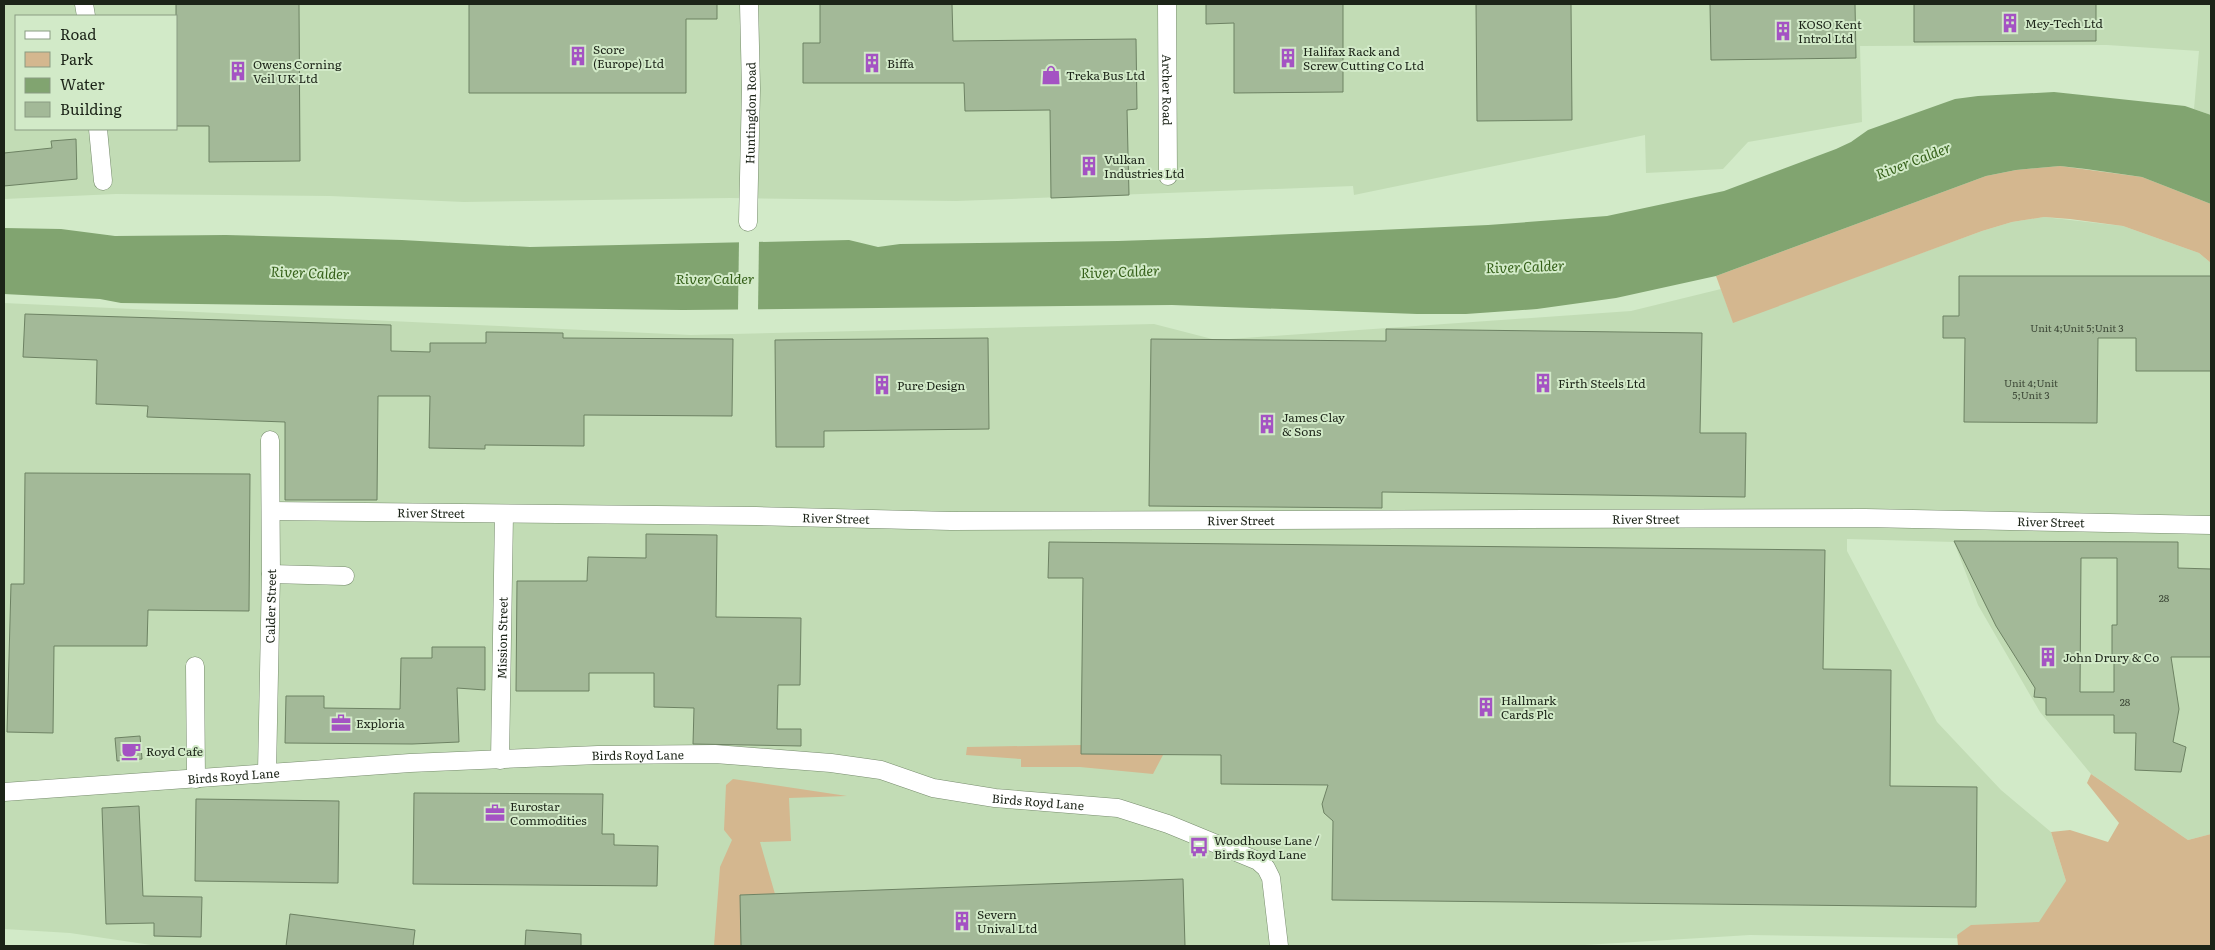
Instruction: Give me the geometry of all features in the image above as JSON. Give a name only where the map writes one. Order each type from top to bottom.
[{"type":"street","name":"Huntingdon Road","points":[[748,222],[751,89],[749,4]]},
{"type":"street","name":"Archer Road","points":[[1167,4],[1168,176]]},
{"type":"street","points":[[98,130],[103,181]]},
{"type":"street","name":"Calder Street","points":[[267,772],[272,511],[270,440]]},
{"type":"street","name":"River Street","points":[[272,511],[951,520],[1865,518],[2211,525]]},
{"type":"street","name":"Mission Street","points":[[500,760],[504,514]]},
{"type":"street","points":[[271,574],[345,576]]},
{"type":"street","points":[[195,666],[196,779]]},
{"type":"street","name":"Birds Royd Lane","points":[[4,792],[410,763],[598,755],[715,754],[831,763],[881,770],[933,788],[969,794],[1118,808],[1168,824],[1258,861],[1266,868],[1271,878],[1279,946]]},
{"type":"shaded area","points":[[4,4],[2211,4],[2211,115],[2194,109],[2199,51],[2107,45],[1860,46],[1862,122],[1748,142],[1723,169],[1646,173],[1645,135],[1354,195],[1353,186],[956,201],[730,198],[464,202],[330,196],[116,194],[4,199]]},
{"type":"shaded area","points":[[2044,217],[2123,226],[2199,253],[2211,263],[2211,834],[2188,840],[2091,774],[2040,712],[1978,605],[1954,542],[1847,539],[1847,551],[1937,722],[2001,790],[2051,832],[2066,881],[2064,940],[1750,935],[1568,946],[158,946],[70,933],[4,929],[4,303],[691,335],[1154,324],[1216,340],[1631,311],[1721,289],[1733,322],[1982,231],[2012,222]]},
{"type":"green space","points":[[2060,166],[2142,177],[2211,204],[2211,263],[2199,253],[2123,226],[2044,217],[2012,222],[1982,231],[1733,323],[1716,276],[1986,176],[2016,170]]},
{"type":"green space","points":[[1081,745],[1081,754],[1163,755],[1153,774],[1080,767],[1021,767],[1021,759],[966,755],[967,747]]},
{"type":"green space","points":[[2091,774],[2188,840],[2211,834],[2211,946],[1958,946],[1957,935],[1971,925],[2039,922],[2066,881],[2051,832],[2070,830],[2108,842],[2119,823],[2087,783]]},
{"type":"green space","points":[[733,779],[847,796],[789,798],[791,841],[760,842],[775,894],[740,895],[741,946],[714,946],[720,867],[732,840],[724,830],[726,785]]},
{"type":"water","name":"River Calder","points":[[2054,92],[2185,106],[2211,115],[2211,204],[2142,177],[2060,166],[2016,170],[1986,176],[1716,276],[1616,298],[1537,309],[1466,314],[1172,305],[683,310],[121,303],[100,299],[4,294],[4,228],[61,229],[115,236],[226,235],[402,240],[530,247],[849,240],[878,247],[900,244],[1207,238],[1488,225],[1607,216],[1724,191],[1836,149],[1851,142],[1868,130],[1955,99]]},
{"type":"pier","points":[[759,240],[758,312],[738,312],[739,241]]},
{"type":"building","name":"Owens Corning Veil UK Ltd","points":[[176,4],[299,4],[300,161],[209,162],[209,126],[178,126],[178,15],[176,15]]},
{"type":"building","name":"Score (Europe) Ltd","points":[[469,4],[717,4],[717,19],[686,19],[686,93],[469,93]]},
{"type":"building","points":[[820,4],[952,4],[953,41],[1136,39],[1137,109],[1127,110],[1129,195],[1051,198],[1050,110],[965,111],[964,83],[803,83],[803,43],[820,43]]},
{"type":"building","name":"Halifax Rack and Screw Cutting Co Ltd","points":[[1206,4],[1343,4],[1343,92],[1234,93],[1234,23],[1206,24]]},
{"type":"building","points":[[1476,4],[1571,4],[1572,120],[1477,121]]},
{"type":"building","name":"KOSO Kent Introl Ltd","points":[[1710,4],[1855,4],[1856,58],[1711,60]]},
{"type":"building","name":"Mey-Tech Ltd","points":[[1914,4],[2096,4],[2096,41],[1914,42]]},
{"type":"building","points":[[76,139],[77,179],[4,186],[4,153],[52,148],[51,141]]},
{"type":"building","points":[[1959,276],[2211,276],[2211,371],[2136,371],[2136,338],[2098,338],[2097,423],[1964,422],[1965,338],[1943,338],[1943,316],[1959,316]]},
{"type":"building","points":[[25,314],[391,325],[391,351],[430,352],[430,343],[486,343],[486,332],[563,333],[563,338],[733,339],[732,416],[584,415],[584,446],[485,445],[485,449],[429,448],[430,396],[378,396],[377,500],[285,500],[285,422],[147,417],[148,406],[96,404],[97,360],[23,357]]},
{"type":"building","points":[[1386,329],[1702,333],[1700,433],[1746,433],[1745,497],[1382,492],[1382,508],[1149,506],[1151,339],[1386,341]]},
{"type":"building","name":"Pure Design","points":[[988,338],[989,429],[824,431],[824,447],[776,447],[775,340]]},
{"type":"building","points":[[25,473],[250,474],[249,611],[148,610],[147,646],[54,646],[53,733],[7,732],[11,584],[24,584]]},
{"type":"building","points":[[646,534],[717,535],[716,617],[801,618],[800,685],[778,685],[777,729],[801,729],[801,746],[693,744],[694,708],[654,707],[654,673],[589,673],[589,691],[516,691],[517,581],[587,581],[588,557],[646,558]]},
{"type":"building","points":[[1954,541],[2178,542],[2178,568],[2211,569],[2211,657],[2171,657],[2179,709],[2173,742],[2186,747],[2181,772],[2135,770],[2136,733],[2114,733],[2114,715],[2046,715],[2046,698],[2034,697],[2035,688],[1996,626]],"holes":[[[2081,558],[2117,558],[2117,625],[2112,625],[2114,692],[2080,692]]]},
{"type":"building","name":"Hallmark Cards Plc","points":[[1049,542],[1825,550],[1823,669],[1891,670],[1890,786],[1977,787],[1976,907],[1332,900],[1333,821],[1324,813],[1322,804],[1328,785],[1221,784],[1221,755],[1081,754],[1083,578],[1048,578]]},
{"type":"building","points":[[432,647],[485,647],[485,690],[457,688],[459,742],[412,744],[285,743],[286,696],[324,696],[324,708],[400,709],[401,658],[432,658]]},
{"type":"building","points":[[140,736],[142,759],[117,761],[115,738]]},
{"type":"building","points":[[414,793],[603,794],[602,834],[614,834],[614,845],[658,846],[657,886],[413,884]]},
{"type":"building","points":[[196,799],[339,801],[338,883],[195,881]]},
{"type":"building","points":[[139,806],[143,896],[202,897],[201,937],[154,936],[154,923],[106,924],[102,808]]},
{"type":"building","name":"Severn Unival Ltd","points":[[1183,879],[1185,946],[741,946],[740,895]]},
{"type":"building","points":[[290,914],[415,930],[413,946],[286,946]]},
{"type":"building","points":[[526,930],[581,934],[581,946],[525,946]]},
{"type":"place","name":"Mey-Tech Ltd","points":[[2010,23]]},
{"type":"place","name":"KOSO Kent Introl Ltd","points":[[1783,31]]},
{"type":"place","name":"Score (Europe) Ltd","points":[[578,56]]},
{"type":"place","name":"Halifax Rack and Screw Cutting Co Ltd","points":[[1288,58]]},
{"type":"place","name":"Biffa","points":[[872,63]]},
{"type":"place","name":"Owens Corning Veil UK Ltd","points":[[238,71]]},
{"type":"place","name":"Treka Bus Ltd","points":[[1051,75]]},
{"type":"place","name":"Vulkan Industries Ltd","points":[[1089,166]]},
{"type":"place","name":"Firth Steels Ltd","points":[[1543,383]]},
{"type":"place","name":"Pure Design","points":[[882,385]]},
{"type":"place","name":"James Clay & Sons","points":[[1267,424]]},
{"type":"place","name":"John Drury & Co","points":[[2048,657]]},
{"type":"place","name":"Hallmark Cards Plc","points":[[1486,707]]},
{"type":"place","name":"Exploria","points":[[341,723]]},
{"type":"place","name":"Royd Cafe","points":[[131,751]]},
{"type":"place","name":"Eurostar Commodities","points":[[495,813]]},
{"type":"place","name":"Woodhouse Lane / Birds Royd Lane","points":[[1199,847]]},
{"type":"place","name":"Severn Unival Ltd","points":[[962,921]]}]
